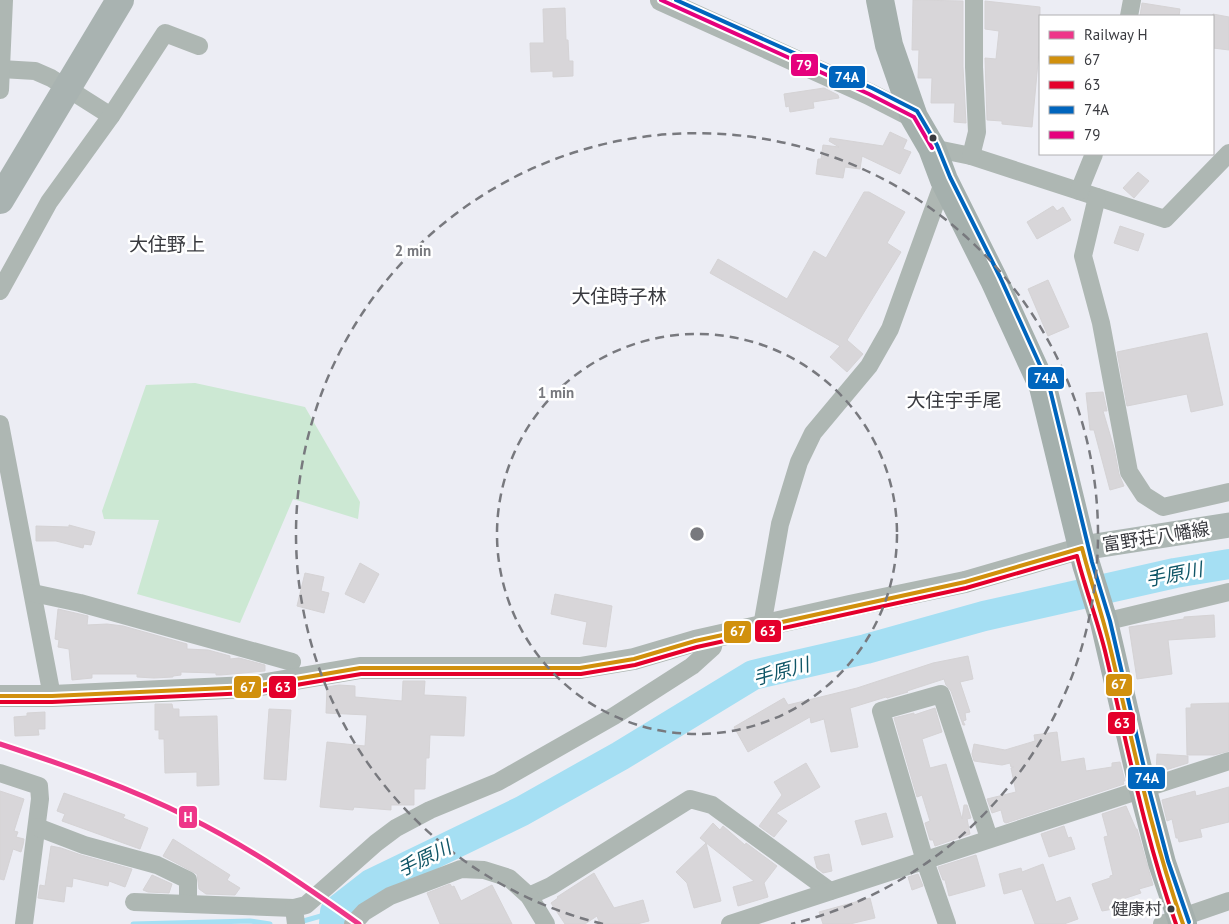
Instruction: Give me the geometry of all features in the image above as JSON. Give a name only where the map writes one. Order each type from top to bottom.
[{"type":"highway","points":[[0,200],[120,0]]},
{"type":"main road","points":[[880,0],[889,45],[914,117],[932,148],[944,180],[994,280],[1043,387],[1084,556],[1103,618],[1175,922]]},
{"type":"main road","name":"富野荘八幡線","points":[[1084,556],[1229,525]]},
{"type":"street","points":[[0,90],[4,0]]},
{"type":"street","points":[[661,0],[868,94],[914,117]]},
{"type":"street","points":[[971,156],[977,132],[974,67],[974,0]]},
{"type":"street","points":[[1129,15],[1132,0]]},
{"type":"street","points":[[0,292],[49,202],[111,116],[165,33],[199,46]]},
{"type":"street","points":[[1,69],[35,71],[51,78],[111,116]]},
{"type":"street","points":[[932,148],[971,156],[1165,219],[1229,153]]},
{"type":"street","points":[[1079,191],[1094,155]]},
{"type":"street","points":[[762,626],[780,524],[799,462],[813,433],[838,401],[870,366],[890,329],[944,180]]},
{"type":"street","points":[[1097,197],[1083,256],[1101,322],[1129,472],[1144,495],[1163,507],[1229,492]]},
{"type":"street","points":[[0,424],[52,696]]},
{"type":"street","points":[[0,696],[52,696],[249,687],[360,668],[580,668],[634,659],[715,636],[1084,556]]},
{"type":"street","points":[[1103,618],[1130,615],[1229,592]]},
{"type":"street","points":[[33,593],[80,603],[292,662]]},
{"type":"street","points":[[134,902],[188,904],[295,916],[376,843],[396,828],[430,810],[498,782],[614,716],[692,666],[713,647],[715,636]]},
{"type":"street","points":[[947,924],[925,861],[881,711],[941,694],[989,838]]},
{"type":"street","points":[[730,924],[925,861],[989,838],[1143,790],[1229,760]]},
{"type":"street","points":[[0,773],[40,786],[37,827],[25,919]]},
{"type":"street","points":[[529,896],[551,886],[690,799],[712,805],[830,891]]},
{"type":"street","points":[[37,827],[84,845],[157,865],[188,880],[188,904]]},
{"type":"street","points":[[353,924],[364,912],[390,896],[461,869],[484,870],[509,878],[529,896],[546,924]]},
{"type":"street","points":[[1175,922],[1229,901]]},
{"type":"green space","points":[[195,383],[305,407],[360,502],[358,519],[293,499],[240,623],[137,594],[159,520],[104,519],[102,511],[146,385]]},
{"type":"building","points":[[913,0],[963,1],[963,67],[966,123],[954,122],[955,103],[931,103],[932,78],[918,78],[919,50],[912,50]]},
{"type":"building","points":[[985,1],[1040,7],[1039,52],[1032,127],[1002,124],[1002,121],[987,120],[985,58],[996,59],[999,31],[985,29]]},
{"type":"building","points":[[1142,3],[1180,9],[1179,15],[1140,15]]},
{"type":"building","points":[[565,8],[566,40],[568,40],[569,61],[573,61],[573,76],[553,77],[553,71],[531,72],[530,43],[544,43],[543,9]]},
{"type":"building","points":[[1213,15],[1229,17],[1229,50],[1214,48]]},
{"type":"building","points":[[824,88],[838,95],[839,98],[813,102],[814,108],[790,112],[789,106],[786,107],[784,94]]},
{"type":"building","points":[[890,132],[907,140],[903,149],[911,152],[900,174],[862,156],[860,169],[845,167],[843,178],[816,174],[818,159],[821,159],[823,145],[839,147],[829,141],[830,138],[883,146]]},
{"type":"building","points":[[1138,172],[1149,181],[1134,198],[1123,188]]},
{"type":"building","points":[[864,192],[869,192],[905,212],[887,243],[901,252],[847,340],[863,354],[847,372],[830,357],[840,346],[710,273],[718,259],[787,299],[814,251],[826,258]]},
{"type":"building","points":[[1053,206],[1057,211],[1063,207],[1071,220],[1037,239],[1027,222]]},
{"type":"building","points":[[1120,226],[1144,234],[1138,251],[1114,243]]},
{"type":"building","points":[[1048,280],[1069,327],[1048,336],[1028,289]]},
{"type":"building","points":[[1207,333],[1223,405],[1191,412],[1187,394],[1127,406],[1117,352]]},
{"type":"building","points":[[1103,392],[1107,411],[1103,411],[1114,448],[1119,474],[1124,486],[1110,490],[1094,430],[1090,430],[1086,393]]},
{"type":"building","points":[[69,525],[95,532],[91,545],[84,544],[83,548],[56,541],[36,541],[36,526],[69,527]]},
{"type":"building","points":[[360,563],[379,574],[364,603],[345,594]]},
{"type":"building","points":[[305,573],[324,577],[321,591],[329,593],[324,613],[297,606]]},
{"type":"building","points":[[555,594],[612,606],[606,647],[583,644],[587,622],[551,614]]},
{"type":"building","points":[[58,609],[88,616],[87,625],[107,624],[123,626],[187,644],[187,649],[208,650],[230,656],[230,659],[239,658],[265,665],[265,671],[221,675],[216,675],[216,673],[181,672],[181,675],[173,677],[154,678],[137,677],[137,674],[92,674],[92,678],[72,680],[69,649],[58,647],[59,640],[55,639]]},
{"type":"building","points":[[1214,615],[1215,637],[1168,640],[1172,674],[1137,679],[1129,627],[1184,619],[1184,617]]},
{"type":"building","points":[[968,656],[973,679],[960,682],[970,712],[965,713],[966,720],[963,721],[965,725],[963,725],[951,691],[944,679],[908,692],[850,708],[858,747],[831,752],[824,719],[811,723],[810,717],[748,752],[734,727],[784,698],[788,705],[857,688],[933,663]]},
{"type":"building","points":[[403,681],[425,681],[424,695],[466,697],[464,736],[430,735],[429,758],[426,758],[425,789],[414,789],[414,805],[391,805],[391,810],[354,807],[353,810],[320,807],[327,742],[365,746],[367,715],[326,713],[327,687],[339,685],[355,686],[355,697],[402,701]]},
{"type":"building","points":[[1229,703],[1229,751],[1214,755],[1187,755],[1186,708],[1191,708],[1191,704]]},
{"type":"building","points":[[155,704],[172,704],[173,709],[179,709],[179,717],[217,716],[219,785],[197,786],[197,772],[165,773],[164,739],[159,739],[159,730],[155,730]]},
{"type":"building","points":[[935,708],[942,732],[922,739],[930,768],[946,764],[962,819],[964,805],[967,805],[971,818],[967,819],[970,834],[935,846],[933,840],[930,840],[925,823],[930,821],[922,795],[917,797],[894,718],[914,713],[914,715]]},
{"type":"building","points":[[269,709],[291,710],[286,780],[264,779]]},
{"type":"building","points":[[45,712],[45,729],[38,729],[39,735],[15,736],[14,717],[27,716],[27,713]]},
{"type":"building","points":[[1057,732],[1061,762],[1084,758],[1086,771],[1112,767],[1112,763],[1120,762],[1125,781],[1123,781],[1124,784],[1006,823],[1004,822],[1001,810],[992,813],[987,799],[1016,792],[1011,768],[1014,767],[1011,767],[1010,763],[1002,765],[974,761],[972,754],[974,744],[1005,750],[1035,741],[1034,735]]},
{"type":"building","points":[[1157,754],[1188,756],[1188,763],[1156,773]]},
{"type":"building","points":[[806,763],[820,787],[776,813],[787,821],[774,837],[759,826],[782,795],[774,782]]},
{"type":"building","points":[[1229,787],[1229,822],[1200,829],[1202,837],[1179,842],[1178,838],[1176,838],[1172,819],[1167,821],[1162,800],[1195,791],[1196,796]]},
{"type":"building","points":[[0,791],[24,799],[14,831],[18,832],[16,837],[24,839],[23,845],[21,852],[13,849],[4,880],[0,879]]},
{"type":"building","points":[[64,793],[125,815],[123,818],[148,828],[140,849],[62,821],[65,814],[57,811]]},
{"type":"building","points":[[1126,806],[1137,829],[1153,885],[1139,889],[1141,893],[1117,901],[1119,908],[1102,911],[1092,884],[1110,878],[1113,875],[1104,837],[1108,836],[1102,814]]},
{"type":"building","points":[[886,813],[893,837],[862,845],[855,821]]},
{"type":"building","points":[[713,823],[720,830],[723,826],[745,845],[746,843],[777,866],[764,883],[768,897],[738,906],[733,887],[754,881],[700,838]]},
{"type":"building","points":[[1064,826],[1068,838],[1071,837],[1075,849],[1049,857],[1041,834]]},
{"type":"building","points":[[173,839],[230,875],[227,880],[240,888],[235,895],[206,894],[199,889],[197,874],[163,856]]},
{"type":"building","points":[[706,843],[721,901],[694,908],[687,883],[676,872]]},
{"type":"building","points":[[51,846],[132,869],[125,887],[109,881],[108,886],[73,878],[72,887],[66,886],[64,902],[38,898],[40,885],[45,886]]},
{"type":"building","points":[[829,854],[832,871],[823,873],[817,868],[814,857]]},
{"type":"building","points":[[976,855],[985,886],[949,896],[945,880],[943,880],[938,867]]},
{"type":"building","points":[[1043,864],[1056,902],[1070,897],[1078,919],[1064,924],[1035,924],[1022,889],[1004,894],[999,874],[1021,868],[1022,872]]},
{"type":"building","points":[[594,873],[614,908],[643,900],[649,921],[637,924],[600,924],[597,916],[585,924],[565,924],[551,903]]},
{"type":"building","points":[[918,874],[923,886],[912,890],[908,877]]},
{"type":"building","points":[[152,875],[172,884],[169,893],[143,890]]},
{"type":"building","points":[[450,884],[452,887],[454,886],[461,901],[492,885],[512,924],[440,924],[427,893]]},
{"type":"building","points":[[870,898],[875,918],[850,924],[823,924],[819,912]]},
{"type":"waterway","name":"手原川","points":[[334,924],[335,912],[371,884],[522,811],[620,756],[753,675],[866,649],[984,616],[1175,573],[1229,564]]},
{"type":"waterway","points":[[300,922],[335,912]]},
{"type":"waterway","points":[[133,924],[250,921],[270,924]]},
{"type":"rail line","name":"H","points":[[0,744],[119,786],[188,817],[254,854],[359,924]]},
{"type":"transit line","name":"79","points":[[661,0],[869,94],[914,117],[932,148]]},
{"type":"transit line","name":"74A","points":[[676,0],[872,88],[917,111],[937,145],[950,177],[1000,277],[1049,385],[1092,562],[1110,621],[1149,789],[1168,861],[1189,922]]},
{"type":"transit line","name":"67","points":[[0,696],[52,696],[249,687],[360,668],[580,668],[634,659],[695,641],[965,582],[1082,548],[1108,638],[1161,857],[1183,924]]},
{"type":"transit line","name":"63","points":[[0,702],[52,702],[249,693],[361,674],[581,674],[635,665],[697,647],[966,588],[1077,556],[1105,651],[1154,857],[1176,924]]},
{"type":"place","name":"健康村","points":[[1171,909]]},
{"type":"district","name":"大住野上","points":[[167,244]]},
{"type":"district","name":"大住時子林","points":[[619,296]]},
{"type":"district","name":"大住宇手尾","points":[[954,400]]}]
